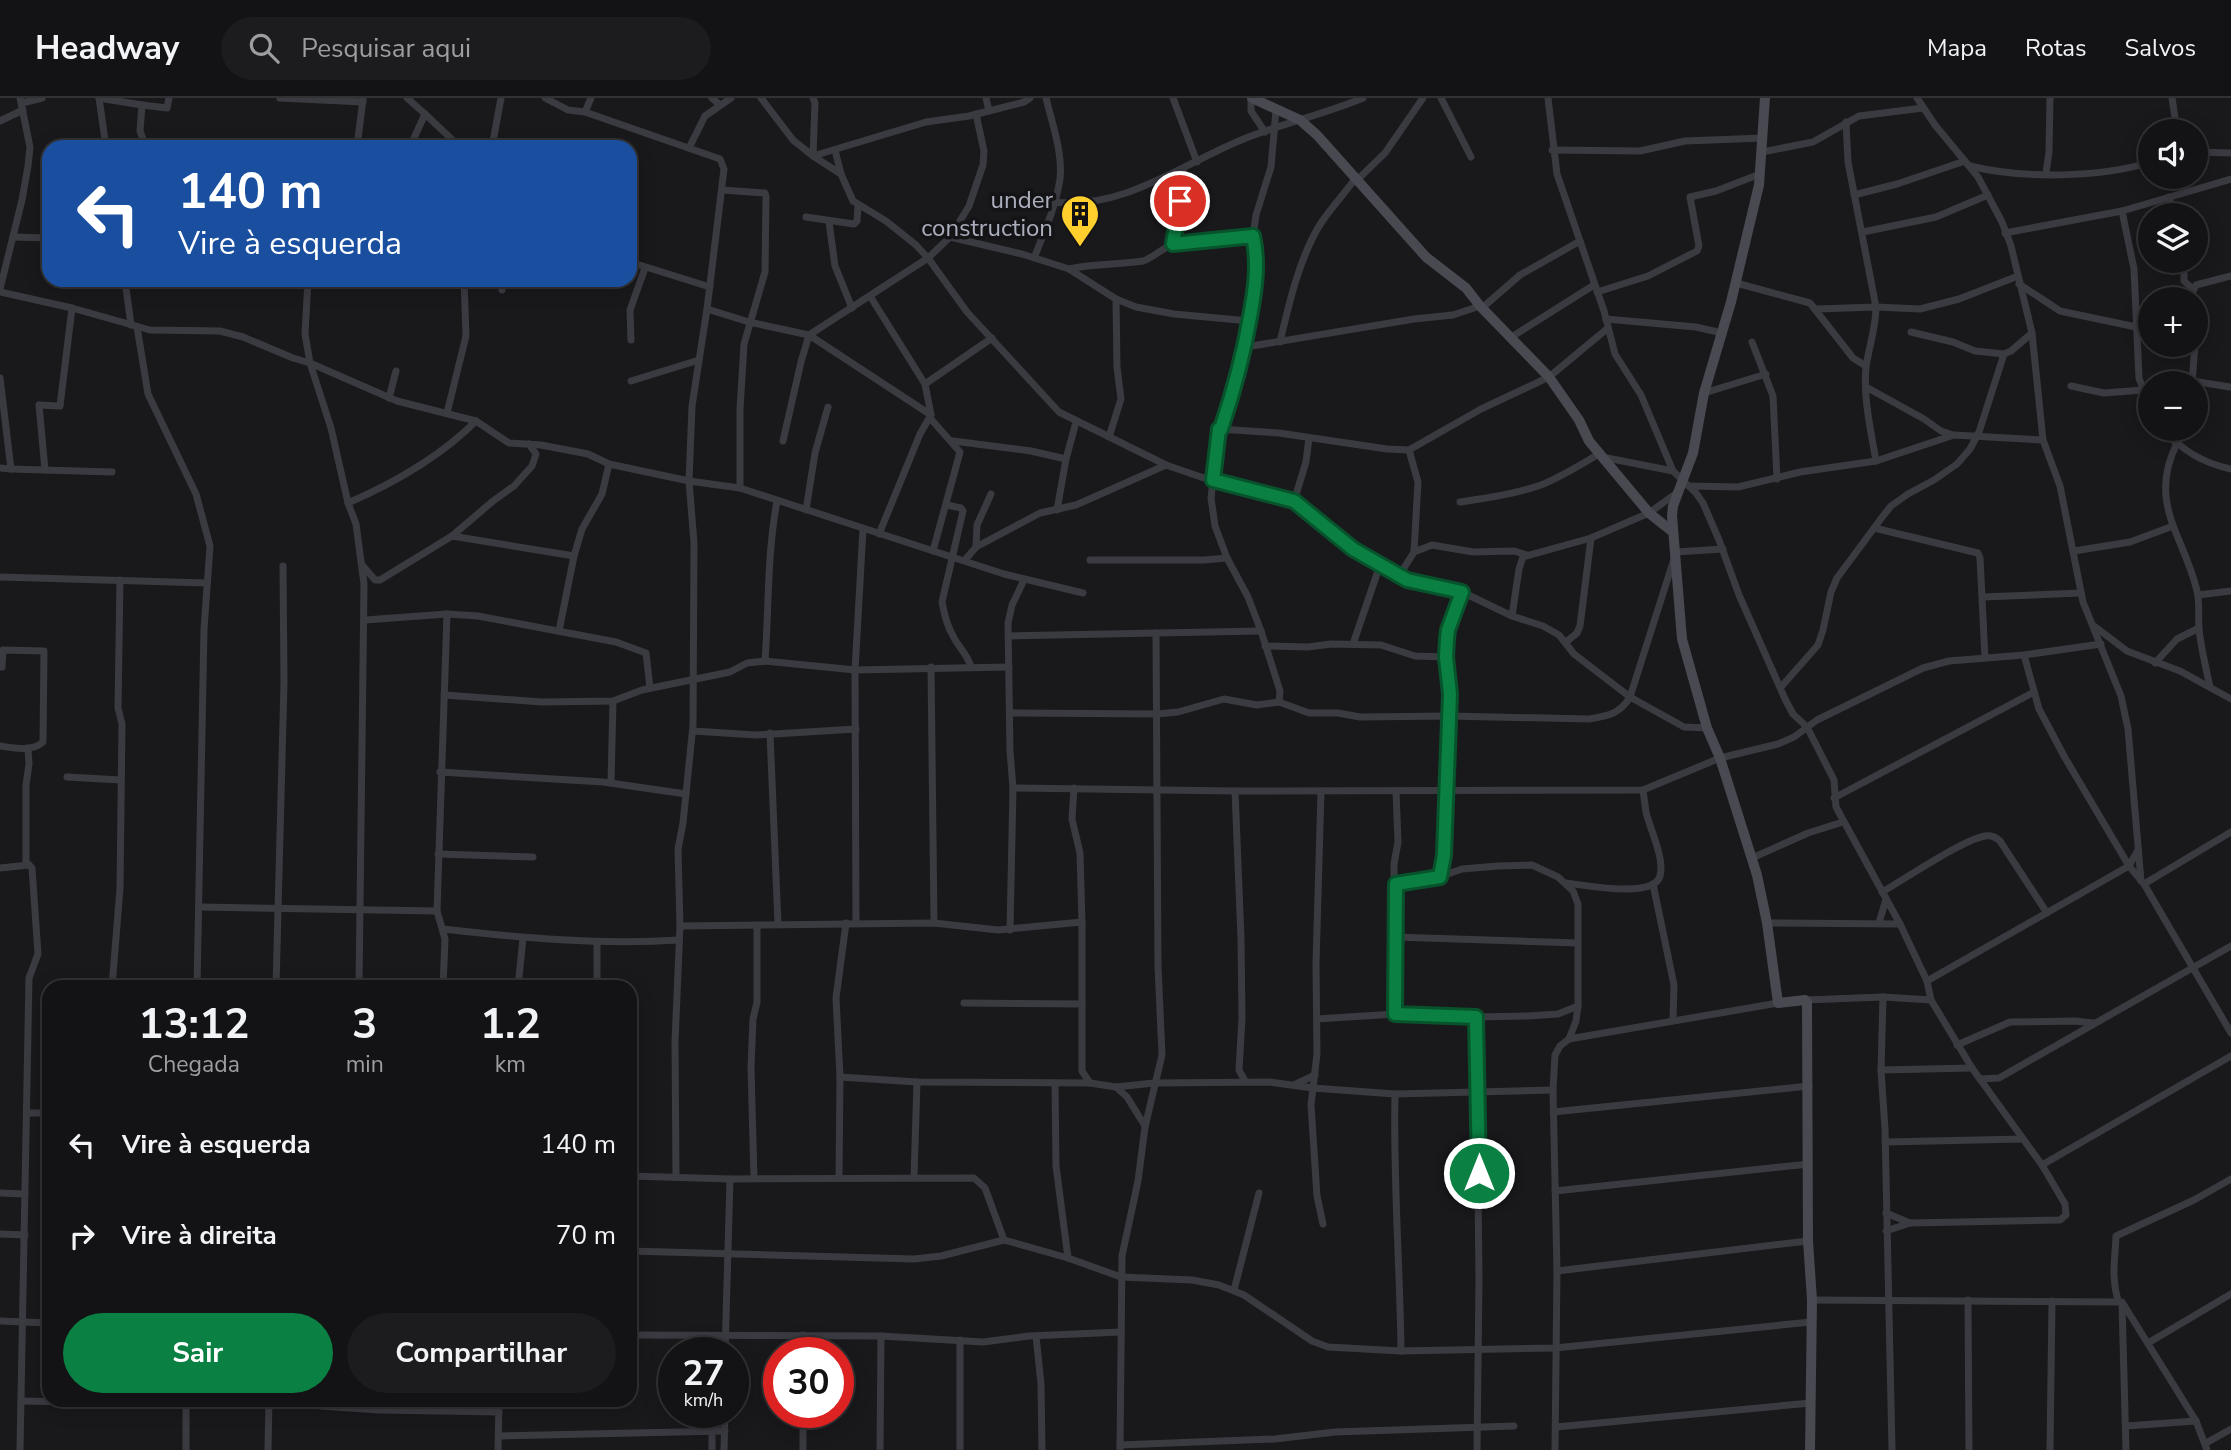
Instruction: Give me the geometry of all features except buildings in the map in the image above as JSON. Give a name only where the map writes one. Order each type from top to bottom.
[{"type":"street","points":[[0,121],[22,104],[42,98]]},
{"type":"street","points":[[105,140],[99,98],[167,108],[169,98]]},
{"type":"street","points":[[280,98],[363,100],[358,140]]},
{"type":"street","points":[[407,98],[453,140]]},
{"type":"street","points":[[493,140],[501,98]]},
{"type":"street","points":[[545,98],[568,110],[585,113],[720,159],[724,169],[692,406],[690,481],[694,543],[693,731],[684,823],[678,849],[680,926],[675,1083],[676,1177]]},
{"type":"street","points":[[585,113],[591,98]]},
{"type":"street","points":[[712,98],[720,105]]},
{"type":"street","points":[[689,148],[701,121],[731,98]]},
{"type":"street","points":[[761,98],[793,140],[841,174]]},
{"type":"street","points":[[813,98],[813,156]]},
{"type":"street","points":[[986,98],[989,111]]},
{"type":"street","points":[[813,156],[926,122],[976,114],[1024,102],[1030,98]]},
{"type":"street","points":[[1034,258],[1060,177],[1055,136],[1046,98]]},
{"type":"street","points":[[1173,98],[1197,162]]},
{"type":"street","points":[[1265,132],[1251,111],[1252,98],[1300,120],[1317,135],[1426,257],[1466,288],[1549,377],[1600,455],[1649,513],[1672,532]]},
{"type":"street","points":[[1054,202],[1096,202],[1154,183],[1246,138],[1363,98]]},
{"type":"street","points":[[1280,342],[1288,307],[1308,247],[1321,223],[1356,180],[1385,153],[1423,98]]},
{"type":"street","points":[[1441,98],[1471,157]]},
{"type":"street","points":[[1548,98],[1552,150],[1566,205],[1596,289],[1615,354],[1641,395],[1673,471],[1683,487],[1703,503],[1739,595],[1793,714],[1807,727],[1835,780],[1834,799],[1843,822],[1900,924],[1927,981],[1931,1000],[1972,1068],[2042,1165],[2065,1204],[2066,1215],[2060,1220],[1910,1223],[1886,1231]]},
{"type":"street","points":[[1765,98],[1760,174],[1736,283],[1704,393],[1693,453],[1672,516],[1672,532],[1682,639],[1707,728],[1720,758],[1752,858],[1767,923],[1778,1003]]},
{"type":"street","points":[[1917,98],[1982,183],[2006,233],[2032,333],[2043,440],[2060,486],[2081,593],[2090,623],[2121,696],[2129,729],[2143,882]]},
{"type":"street","points":[[2046,173],[2050,98]]},
{"type":"street","points":[[2172,98],[2175,119]]},
{"type":"street","points":[[22,104],[30,147],[22,200],[0,290],[72,307],[134,326],[166,331],[220,331],[243,337],[390,397],[476,421],[509,443],[541,445],[588,454],[609,464],[690,481],[740,488],[1024,580],[1083,593]]},
{"type":"street","points":[[142,105],[140,131],[143,140]]},
{"type":"street","points":[[1762,152],[1813,142],[1846,122],[1873,113],[1923,108]]},
{"type":"street","points":[[1276,110],[1271,167],[1256,215],[1253,236],[1256,286],[1246,347],[1219,429],[1212,508],[1215,526],[1227,558],[1248,597],[1261,631],[1280,691],[1279,702]]},
{"type":"street","points":[[414,138],[425,114]]},
{"type":"street","points":[[783,441],[809,335],[928,258],[950,237],[969,206],[983,165],[984,151],[976,114]]},
{"type":"street","points":[[1846,122],[1848,162],[1876,307],[1875,331],[1866,366],[1866,387],[1876,461]]},
{"type":"street","points":[[1552,150],[1640,151],[1685,141],[1763,138]]},
{"type":"street","points":[[835,150],[850,196],[858,205],[886,221],[916,245],[967,312],[1059,412],[1166,464],[1213,480],[1294,501],[1353,549],[1399,576],[1418,583],[1462,592],[1512,616],[1543,626],[1566,642],[1574,654],[1630,696],[1684,727],[1707,728]]},
{"type":"street","points":[[2208,152],[2231,153]]},
{"type":"street","points":[[1854,195],[1967,163],[1997,169],[2046,173],[2107,173],[2138,165]]},
{"type":"street","points":[[1982,183],[1997,169]]},
{"type":"street","points":[[1173,244],[1182,170]]},
{"type":"street","points":[[1510,338],[1596,289],[1648,276],[1697,251],[1699,246],[1690,197],[1717,191],[1760,174]]},
{"type":"street","points":[[2006,233],[2122,211],[2231,179]]},
{"type":"street","points":[[722,190],[766,194],[765,272],[744,344],[740,409],[740,488]]},
{"type":"street","points":[[1863,232],[1936,217],[1988,195]]},
{"type":"street","points":[[2169,197],[2171,203]]},
{"type":"street","points":[[806,217],[829,222],[856,223],[858,205]]},
{"type":"street","points":[[2122,211],[2134,269],[2139,371]]},
{"type":"street","points":[[829,222],[835,266],[852,308]]},
{"type":"street","points":[[1069,269],[1091,264],[1146,261],[1161,249],[1173,244],[1253,236]]},
{"type":"street","points":[[13,237],[42,239]]},
{"type":"street","points":[[950,237],[1069,269],[1116,299],[1136,307],[1249,321]]},
{"type":"street","points":[[1246,347],[1453,315],[1481,307],[1520,275],[1580,241]]},
{"type":"street","points":[[637,265],[710,287]]},
{"type":"street","points":[[631,340],[630,310],[645,268]]},
{"type":"street","points":[[2194,287],[2231,275]]},
{"type":"street","points":[[1817,309],[1920,309],[2019,280]]},
{"type":"street","points":[[2019,280],[2060,311],[2136,327]]},
{"type":"street","points":[[1736,283],[1810,303],[1853,358],[1866,366]]},
{"type":"street","points":[[126,287],[148,394],[196,494],[209,538],[197,980]]},
{"type":"street","points":[[307,287],[305,334],[310,363],[331,428],[348,503],[356,524],[363,566],[365,620],[359,980]]},
{"type":"street","points":[[447,413],[466,336],[464,287]]},
{"type":"street","points":[[870,296],[925,384],[931,416],[919,434],[879,534]]},
{"type":"street","points":[[1109,437],[1121,399],[1117,367],[1116,299]]},
{"type":"street","points":[[45,470],[39,405],[60,406],[72,307]]},
{"type":"street","points":[[707,309],[749,322],[809,335],[931,416],[959,449],[960,457],[933,551]]},
{"type":"street","points":[[1219,429],[1409,450],[1481,409],[1549,377],[1607,324],[1696,327],[1722,333]]},
{"type":"street","points":[[1911,332],[1953,342],[1975,351],[2004,354],[2032,333]]},
{"type":"street","points":[[925,384],[992,338]]},
{"type":"street","points":[[1752,342],[1766,374],[1775,409],[1777,479]]},
{"type":"street","points":[[1781,687],[1818,645],[1837,578],[1874,527],[1891,506],[1957,464],[1965,456],[1976,438],[2004,354]]},
{"type":"street","points":[[631,381],[699,360]]},
{"type":"street","points":[[390,397],[396,371]]},
{"type":"street","points":[[1704,393],[1766,374]]},
{"type":"street","points":[[0,378],[11,469]]},
{"type":"street","points":[[2208,384],[2230,387]]},
{"type":"street","points":[[2071,386],[2104,393],[2138,390]]},
{"type":"street","points":[[1866,387],[1954,435],[2043,440]]},
{"type":"street","points":[[806,510],[816,453],[828,407]]},
{"type":"street","points":[[348,503],[417,468],[476,421]]},
{"type":"street","points":[[1057,510],[1076,422]]},
{"type":"street","points":[[1414,552],[1432,545],[1473,552],[1514,551],[1527,555],[1558,549],[1649,513],[1683,487],[1738,487],[1800,472],[1876,461],[1954,435]]},
{"type":"street","points":[[1294,501],[1306,462],[1309,438]]},
{"type":"street","points":[[953,441],[1013,448],[1066,459]]},
{"type":"street","points":[[2210,687],[2199,628],[2198,595],[2187,558],[2173,526],[2165,485],[2176,443],[2203,461],[2231,469]]},
{"type":"street","points":[[363,566],[375,580],[380,580],[452,536],[493,500],[514,486],[532,466],[536,454],[529,444]]},
{"type":"street","points":[[1399,576],[1414,552],[1418,482],[1409,450]]},
{"type":"street","points":[[1460,502],[1541,485],[1600,455],[1673,471]]},
{"type":"street","points":[[559,631],[582,529],[602,494],[609,464]]},
{"type":"street","points":[[965,560],[976,547],[1040,513],[1089,499],[1166,464]]},
{"type":"street","points":[[0,468],[111,472]]},
{"type":"street","points":[[976,547],[977,526],[991,494]]},
{"type":"street","points":[[765,661],[768,564],[777,501]]},
{"type":"street","points":[[947,505],[961,508],[963,511],[942,602],[953,636],[969,659],[971,667]]},
{"type":"street","points":[[2074,551],[2130,542],[2173,526]]},
{"type":"street","points":[[1874,527],[1975,551],[1980,558],[1985,658]]},
{"type":"street","points":[[856,923],[855,670],[863,530]]},
{"type":"street","points":[[452,536],[574,556]]},
{"type":"street","points":[[1566,642],[1577,633],[1580,626],[1591,538]]},
{"type":"street","points":[[1675,554],[1723,549]]},
{"type":"street","points":[[1011,713],[1157,714],[1178,712],[1217,699],[1257,705],[1279,702],[1309,713],[1338,713],[1360,717],[1589,719],[1611,716],[1625,706],[1630,696],[1675,554]]},
{"type":"street","points":[[1512,616],[1519,569],[1521,561],[1527,555]]},
{"type":"street","points":[[1090,560],[1204,561],[1227,558]]},
{"type":"street","points":[[1353,644],[1380,565]]},
{"type":"street","points":[[276,980],[284,683],[282,566]]},
{"type":"street","points":[[0,577],[207,583]]},
{"type":"street","points":[[113,980],[120,888],[120,580]]},
{"type":"street","points":[[1010,930],[1013,788],[1009,636],[1010,614],[1024,580]]},
{"type":"street","points":[[2198,595],[2231,591]]},
{"type":"street","points":[[1440,877],[1444,855],[1450,694],[1446,657],[1448,630],[1462,592]]},
{"type":"street","points":[[1983,597],[2081,593]]},
{"type":"street","points":[[365,620],[447,614],[478,615],[616,642],[646,653],[650,688]]},
{"type":"street","points":[[444,980],[446,960],[443,929],[437,911],[447,614]]},
{"type":"street","points":[[2090,623],[2127,651],[2180,671],[2231,699]]},
{"type":"street","points":[[2155,663],[2177,639],[2199,628]]},
{"type":"street","points":[[1009,636],[1261,631]]},
{"type":"street","points":[[1156,633],[1161,1055],[1145,1126],[1138,1181],[1122,1256],[1120,1447],[1275,1439],[1335,1432],[1514,1426]]},
{"type":"street","points":[[1013,788],[1235,791],[1643,790],[1720,758],[1778,744],[1817,720],[1912,671],[1949,661],[2101,646],[2112,641]]},
{"type":"street","points":[[1265,646],[1385,645],[1415,656],[1446,657]]},
{"type":"street","points":[[0,667],[3,650],[44,650],[44,738],[40,745],[28,748],[0,746]]},
{"type":"street","points":[[2024,655],[2039,709],[2064,756],[2129,866],[2143,882],[2231,1033]]},
{"type":"street","points":[[444,695],[541,702],[613,701],[650,688],[730,672],[747,663],[765,661],[855,670],[1009,667]]},
{"type":"street","points":[[931,667],[934,923]]},
{"type":"street","points":[[1834,799],[2034,692]]},
{"type":"street","points":[[611,783],[613,701]]},
{"type":"street","points":[[693,731],[721,734],[856,729]]},
{"type":"street","points":[[770,733],[778,924]]},
{"type":"street","points":[[20,1450],[29,978],[38,954],[32,868],[26,862],[26,785],[30,764],[28,748]]},
{"type":"street","points":[[440,772],[611,783],[686,794]]},
{"type":"street","points":[[67,777],[121,780]]},
{"type":"street","points":[[1074,788],[1072,818],[1080,853],[1082,922],[1082,1072],[1090,1083]]},
{"type":"street","points":[[1321,790],[1317,1018],[1311,1105],[1316,1181],[1323,1224]]},
{"type":"street","points":[[1396,884],[1440,877],[1462,869],[1532,865],[1566,883],[1620,889],[1644,888],[1653,884],[1661,874],[1643,790]]},
{"type":"street","points":[[1231,1082],[1239,1070],[1242,1018],[1235,791]]},
{"type":"street","points":[[1395,1014],[1394,864],[1398,842],[1396,791]]},
{"type":"street","points":[[1752,858],[1808,833],[1843,822]]},
{"type":"street","points":[[2143,882],[2231,832]]},
{"type":"street","points":[[1879,923],[1884,896],[1964,844],[1983,836],[1998,838],[2047,913]]},
{"type":"street","points":[[1927,981],[2129,866],[2138,849]]},
{"type":"street","points":[[438,854],[533,857]]},
{"type":"street","points":[[0,868],[29,865]]},
{"type":"street","points":[[1566,883],[1578,904],[1578,1006],[1569,1039]]},
{"type":"street","points":[[1653,884],[1674,985],[1673,1020]]},
{"type":"street","points":[[199,907],[437,911]]},
{"type":"street","points":[[680,926],[934,923],[1010,930],[1082,922]]},
{"type":"street","points":[[839,1178],[840,1077],[836,998],[846,923]]},
{"type":"street","points":[[1767,923],[1900,924]]},
{"type":"street","points":[[754,1178],[751,1068],[757,994],[757,925]]},
{"type":"street","points":[[443,929],[523,938],[597,942],[679,940]]},
{"type":"street","points":[[1394,937],[1577,943]]},
{"type":"street","points":[[519,980],[523,938]]},
{"type":"street","points":[[597,942],[597,980]]},
{"type":"street","points":[[1980,1079],[1999,1078],[2231,946]]},
{"type":"street","points":[[1556,1450],[1557,1271],[1553,1090],[1555,1055],[1560,1046],[1569,1039],[1805,999],[1883,997],[1931,1000]]},
{"type":"street","points":[[1883,997],[1881,1070],[1892,1450]]},
{"type":"street","points":[[1805,999],[1809,1086],[1808,1241],[1812,1300],[1810,1450]]},
{"type":"street","points":[[964,1003],[1082,1004]]},
{"type":"street","points":[[1317,1018],[1395,1014],[1476,1017],[1553,1015],[1578,1006]]},
{"type":"street","points":[[1476,1017],[1479,1094],[1477,1450]]},
{"type":"street","points":[[1957,1045],[2010,1022],[2094,1023]]},
{"type":"street","points":[[2042,1165],[2231,1056]]},
{"type":"street","points":[[1881,1070],[1972,1068]]},
{"type":"street","points":[[1239,1070],[1245,1081]]},
{"type":"street","points":[[1070,1084],[1082,1072]]},
{"type":"street","points":[[1293,1086],[1315,1075]]},
{"type":"street","points":[[840,1077],[917,1082],[1090,1083],[1116,1087],[1154,1083],[1245,1081],[1395,1094],[1479,1094],[1553,1090]]},
{"type":"street","points":[[1992,1096],[1999,1078]]},
{"type":"street","points":[[914,1177],[917,1082]]},
{"type":"street","points":[[1055,1084],[1056,1166],[1068,1258]]},
{"type":"street","points":[[1553,1112],[1809,1086]]},
{"type":"street","points":[[1116,1087],[1127,1097],[1145,1126]]},
{"type":"street","points":[[1395,1094],[1394,1147],[1401,1351]]},
{"type":"street","points":[[27,1113],[42,1113]]},
{"type":"street","points":[[1885,1142],[2023,1139]]},
{"type":"street","points":[[1555,1191],[1809,1164]]},
{"type":"street","points":[[637,1176],[730,1179],[968,1177],[978,1180],[985,1188],[1004,1240]]},
{"type":"street","points":[[725,1335],[730,1179]]},
{"type":"street","points":[[2231,1179],[2194,1200],[2116,1236],[2113,1264],[2113,1284],[2120,1302],[2196,1421],[2206,1447],[2231,1429]]},
{"type":"street","points":[[0,1193],[25,1194]]},
{"type":"street","points":[[1234,1290],[1259,1193]]},
{"type":"street","points":[[1886,1213],[1910,1223]]},
{"type":"street","points":[[0,1234],[25,1235]]},
{"type":"street","points":[[637,1251],[914,1259],[941,1256],[1004,1240],[1068,1258],[1121,1277],[1192,1280],[1234,1290],[1312,1341],[1328,1347],[1401,1351],[1555,1348],[1811,1322]]},
{"type":"street","points":[[1557,1271],[1808,1241]]},
{"type":"street","points":[[2148,1343],[2231,1294]]},
{"type":"street","points":[[1812,1300],[2120,1302]]},
{"type":"street","points":[[1968,1300],[1969,1450]]},
{"type":"street","points":[[2050,1450],[2052,1301]]},
{"type":"street","points":[[2120,1302],[2126,1450]]},
{"type":"street","points":[[0,1321],[42,1323]]},
{"type":"street","points":[[637,1335],[881,1336],[983,1342],[1036,1336],[1121,1332]]},
{"type":"street","points":[[880,1450],[881,1336]]},
{"type":"street","points":[[1036,1336],[1041,1384],[1042,1450]]},
{"type":"street","points":[[960,1340],[960,1450]]},
{"type":"street","points":[[21,1401],[42,1401]]},
{"type":"street","points":[[1556,1427],[1811,1403]]},
{"type":"street","points":[[186,1407],[186,1450]]},
{"type":"street","points":[[268,1450],[269,1407]]},
{"type":"street","points":[[336,1407],[499,1412]]},
{"type":"street","points":[[498,1450],[499,1407]]},
{"type":"street","points":[[2126,1426],[2196,1421]]},
{"type":"street","points":[[712,1428],[712,1450]]},
{"type":"street","points":[[724,1450],[725,1428]]},
{"type":"street","points":[[803,1428],[803,1450]]},
{"type":"street","points":[[499,1436],[725,1432]]},
{"type":"street","points":[[1241,1440],[1242,1450]]},
{"type":"place","name":"under construction","points":[[1080,248]]},
{"type":"route","points":[[1180,201],[1173,244],[1253,236],[1256,250],[1256,286],[1246,347],[1219,429],[1213,480],[1242,485],[1294,501],[1353,549],[1407,580],[1462,592],[1447,639],[1450,694],[1444,855],[1440,877],[1396,884],[1395,1014],[1476,1017],[1479,1173]]}]
